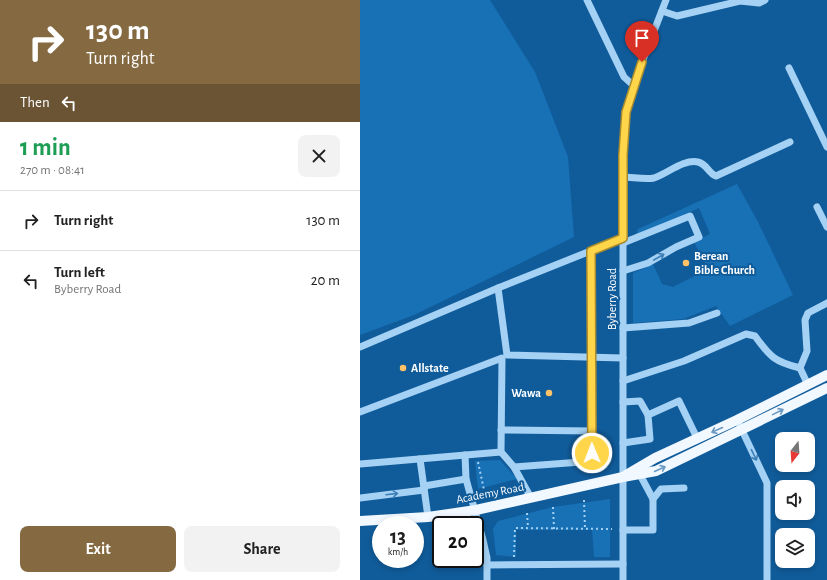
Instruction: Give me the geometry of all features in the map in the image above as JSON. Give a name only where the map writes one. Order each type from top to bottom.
[{"type":"main road","name":"Academy Road","points":[[638,472],[654,458],[737,420],[827,376]]},
{"type":"main road","name":"Academy Road","points":[[360,521],[428,517],[476,510],[623,477],[638,472],[656,471],[827,388]]},
{"type":"street","points":[[586,0],[624,77],[634,86]]},
{"type":"street","name":"Byberry Road","points":[[622,580],[623,177],[626,112],[634,86],[666,0]]},
{"type":"street","points":[[662,11],[677,16],[740,1],[759,3],[765,0]]},
{"type":"street","points":[[789,68],[827,147]]},
{"type":"street","points":[[623,177],[653,178],[689,162],[697,162],[706,165],[711,174],[716,176],[790,142]]},
{"type":"street","points":[[817,207],[827,227]]},
{"type":"street","points":[[360,347],[498,288],[591,251],[623,241],[690,216],[699,237],[676,247],[648,263],[623,271]]},
{"type":"street","points":[[514,467],[580,462],[592,453],[591,251]]},
{"type":"street","points":[[498,288],[504,357],[501,452],[514,467],[531,498]]},
{"type":"street","points":[[808,385],[800,368],[807,352],[805,320],[808,313],[827,302]]},
{"type":"street","points":[[623,328],[689,323],[717,313]]},
{"type":"street","points":[[623,381],[684,361],[746,334],[755,336],[765,350],[781,363],[800,368]]},
{"type":"street","points":[[360,412],[504,357],[623,358]]},
{"type":"street","points":[[622,402],[640,401],[648,415],[650,438],[622,443]]},
{"type":"street","points":[[648,415],[679,401],[697,438]]},
{"type":"street","points":[[737,420],[767,483],[767,580]]},
{"type":"street","points":[[501,430],[592,431]]},
{"type":"street","points":[[360,464],[501,452]]},
{"type":"street","points":[[465,455],[466,479],[476,510],[483,540],[487,565],[487,580]]},
{"type":"street","points":[[420,459],[428,517]]},
{"type":"street","points":[[622,530],[653,530],[653,498],[638,472]]},
{"type":"street","points":[[360,498],[424,488],[466,479]]},
{"type":"street","points":[[653,498],[660,489],[684,488]]},
{"type":"street","points":[[487,565],[623,564]]},
{"type":"path","points":[[478,461],[484,490]]},
{"type":"path","points":[[584,500],[585,529]]},
{"type":"path","points":[[553,507],[554,529]]},
{"type":"path","points":[[527,513],[528,528]]},
{"type":"path","points":[[508,556],[514,557],[515,528],[612,529]]},
{"type":"shaded area","points":[[360,0],[490,0],[535,72],[568,157],[574,237],[414,315],[360,335]]},
{"type":"shaded area","points":[[737,184],[758,222],[793,295],[730,326],[716,306],[683,319],[633,323],[633,273],[653,264],[662,284],[673,287],[708,269],[694,242],[710,234],[699,208],[636,236],[638,229]]},
{"type":"shaded area","points":[[500,460],[517,479],[478,489],[475,461]]},
{"type":"shaded area","points":[[610,499],[610,557],[594,557],[592,530],[516,530],[516,557],[496,555],[493,529],[498,521],[553,507]]},
{"type":"place","name":"Berean Bible Church","points":[[686,263]]},
{"type":"place","name":"Allstate","points":[[403,368]]},
{"type":"place","name":"Wawa","points":[[549,393]]},
{"type":"route","points":[[592,453],[591,251],[623,238],[623,155],[626,112],[642,62]]}]
